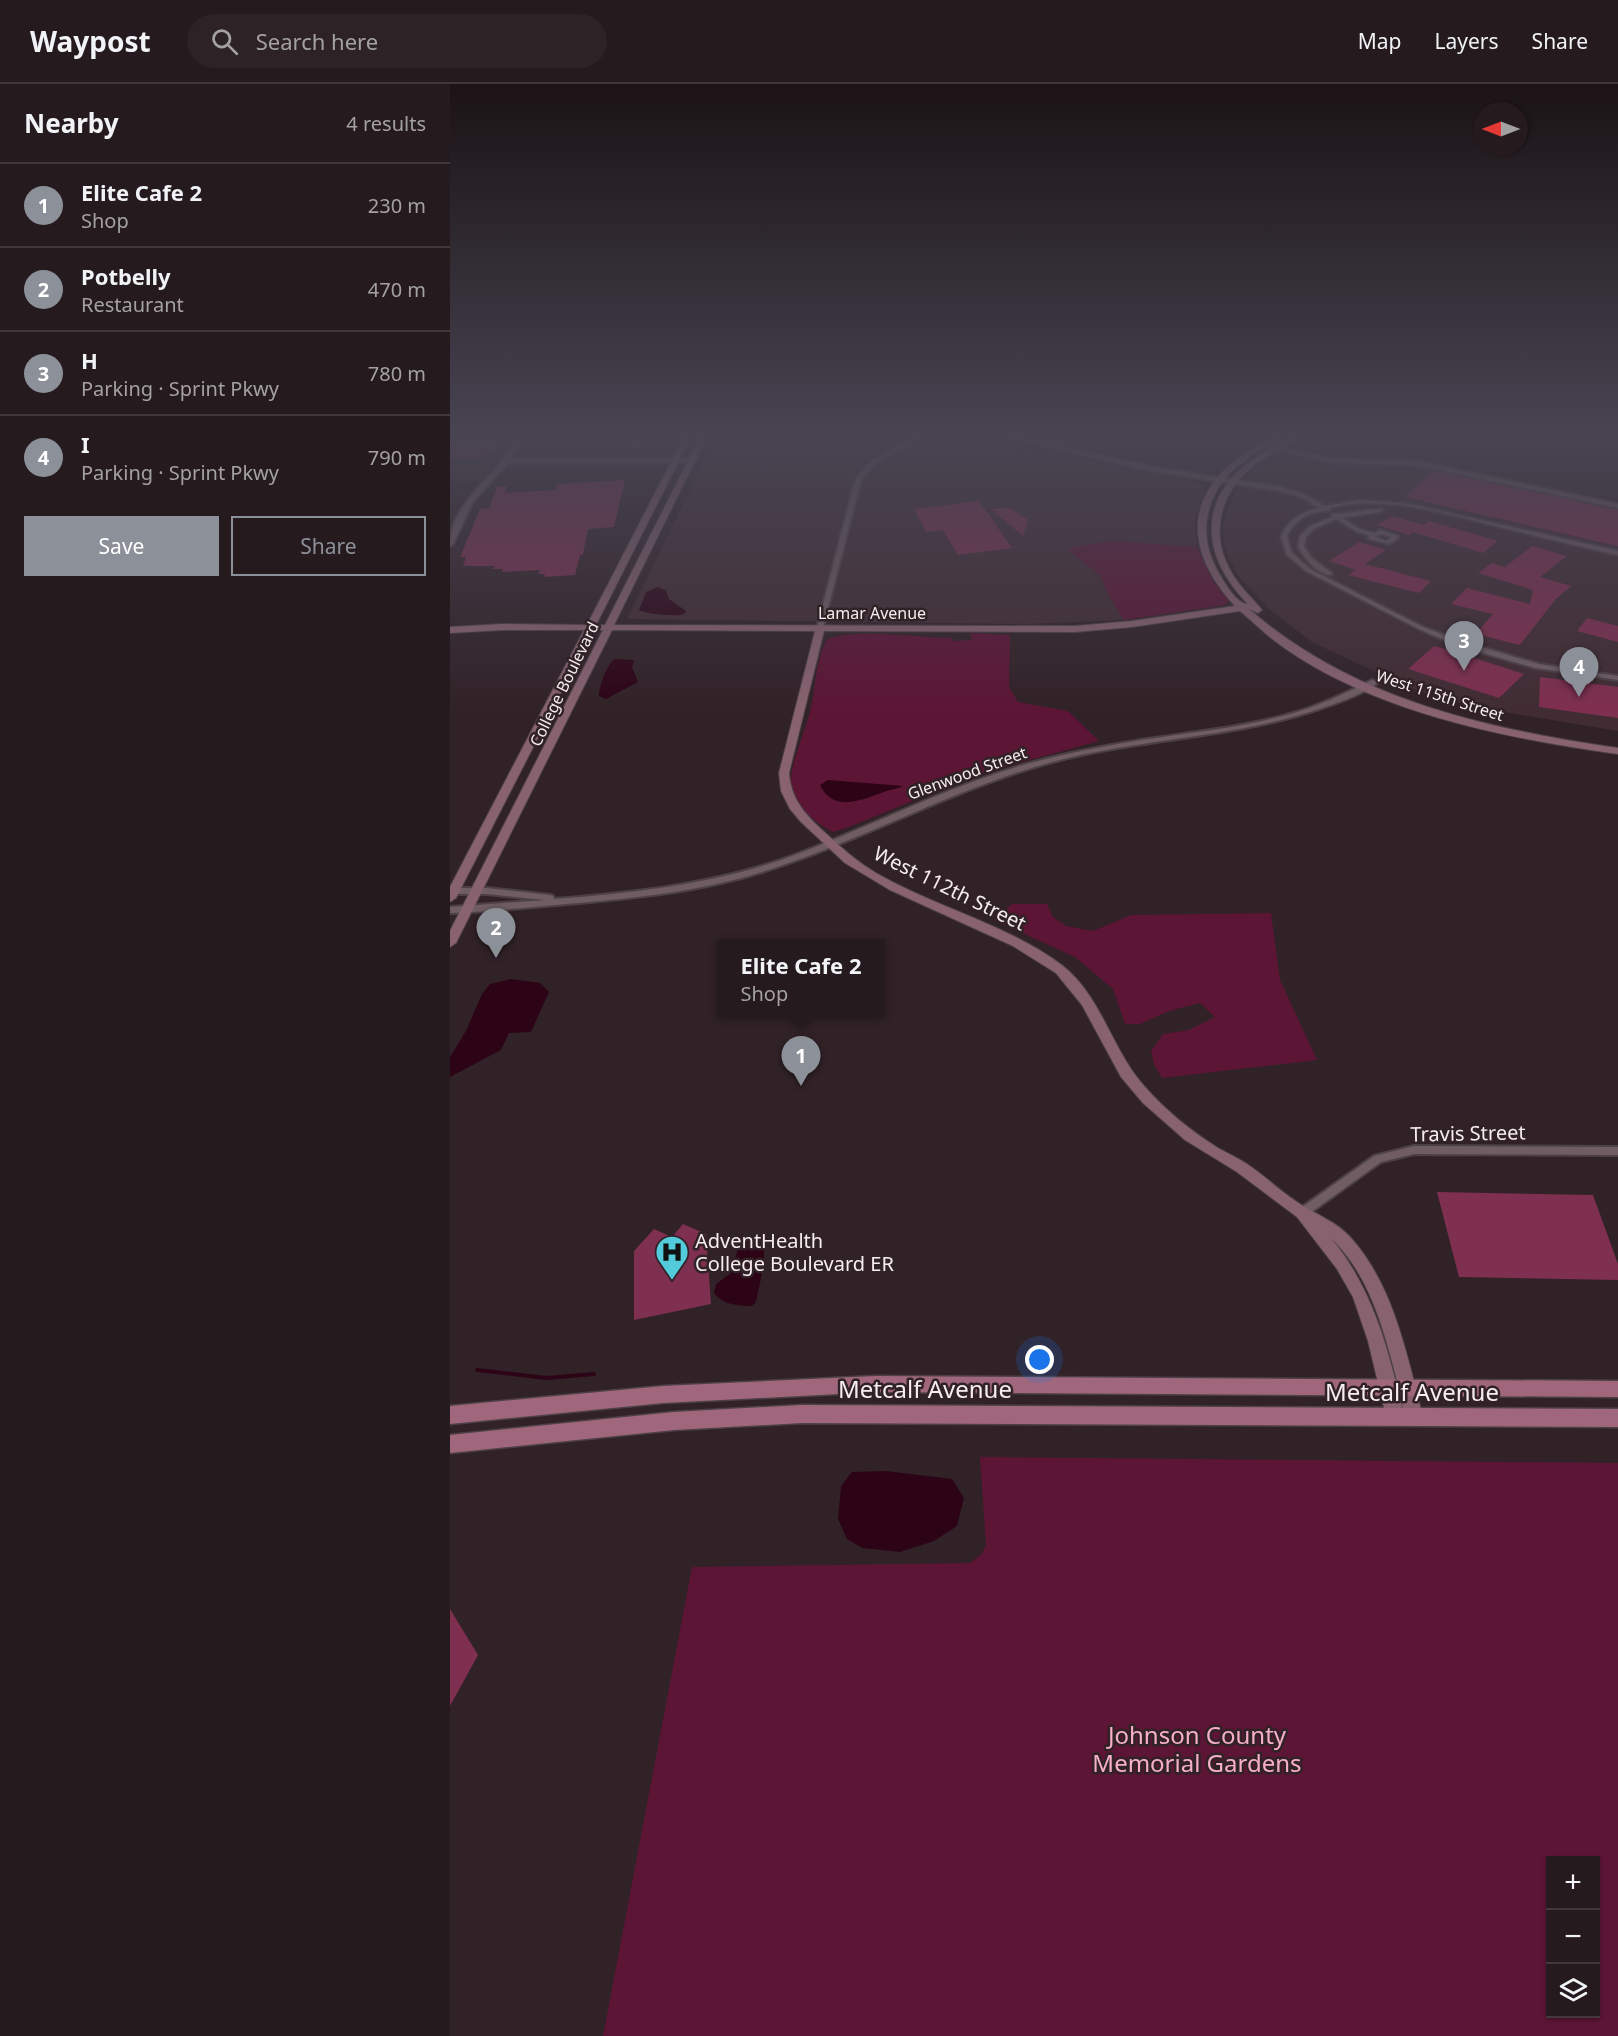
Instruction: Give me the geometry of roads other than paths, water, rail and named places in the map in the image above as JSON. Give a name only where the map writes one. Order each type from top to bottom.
[{"type":"main road","name":"Metcalf Avenue","points":[[450,1415],[632,1396],[794,1386],[876,1384],[1618,1389]]},
{"type":"main road","name":"Metcalf Avenue","points":[[450,1444],[674,1421],[802,1414],[1618,1418]]},
{"type":"street","points":[[450,544],[458,528]]},
{"type":"street","name":"College Boulevard","points":[[451,893],[641,528]]},
{"type":"street","name":"College Boulevard","points":[[450,944],[658,528]]},
{"type":"street","name":"West 112th Street","points":[[846,528],[786,764],[784,781],[791,805],[849,861],[875,877],[1017,944],[1060,970],[1080,988],[1128,1077],[1167,1118],[1210,1150],[1241,1167],[1302,1213],[1339,1260],[1360,1296],[1397,1388],[1404,1417]]},
{"type":"street","name":"West 115th Street","points":[[1202,528],[1202,539],[1212,570],[1242,608],[1296,650],[1425,709],[1489,728],[1565,744],[1618,751]]},
{"type":"street","name":"West 115th Street","points":[[1213,528],[1214,542],[1225,570],[1254,606],[1306,646],[1371,684],[1494,721],[1556,734],[1618,743]]},
{"type":"street","points":[[1288,528],[1284,537],[1289,554],[1308,570],[1421,628],[1458,643],[1526,663],[1618,678]]},
{"type":"street","points":[[1311,528],[1302,542],[1307,556],[1327,572],[1430,624],[1463,638],[1540,660],[1618,671]]},
{"type":"street","points":[[1355,528],[1375,535]]},
{"type":"street","points":[[1488,528],[1618,558]]},
{"type":"street","points":[[1509,528],[1618,553]]},
{"type":"street","name":"Lamar Avenue","points":[[450,630],[489,627],[1094,628],[1154,622],[1254,606]]},
{"type":"street","name":"Lamar Avenue","points":[[450,623],[489,627]]},
{"type":"street","name":"Glenwood Street","points":[[450,910],[642,896],[704,885],[769,867],[970,785],[1029,765],[1088,751],[1249,726],[1322,705],[1371,684]]},
{"type":"street","name":"Glenwood Street","points":[[451,893],[477,891],[572,901]]},
{"type":"street","name":"Travis Street","points":[[1302,1213],[1369,1164],[1396,1153],[1414,1150],[1618,1151]]},
{"type":"waterway","points":[[477,1370],[546,1378],[594,1374]]},
{"type":"place","name":"H","points":[[1464,671]]},
{"type":"place","name":"I","points":[[1579,697]]},
{"type":"place","name":"Potbelly","points":[[496,958]]},
{"type":"place","name":"Elite Cafe 2","points":[[801,1086]]},
{"type":"place","name":"AdventHealth College Boulevard ER","points":[[672,1281]]},
{"type":"park label","name":"Johnson County Memorial Gardens","points":[[1197,1748]]}]
